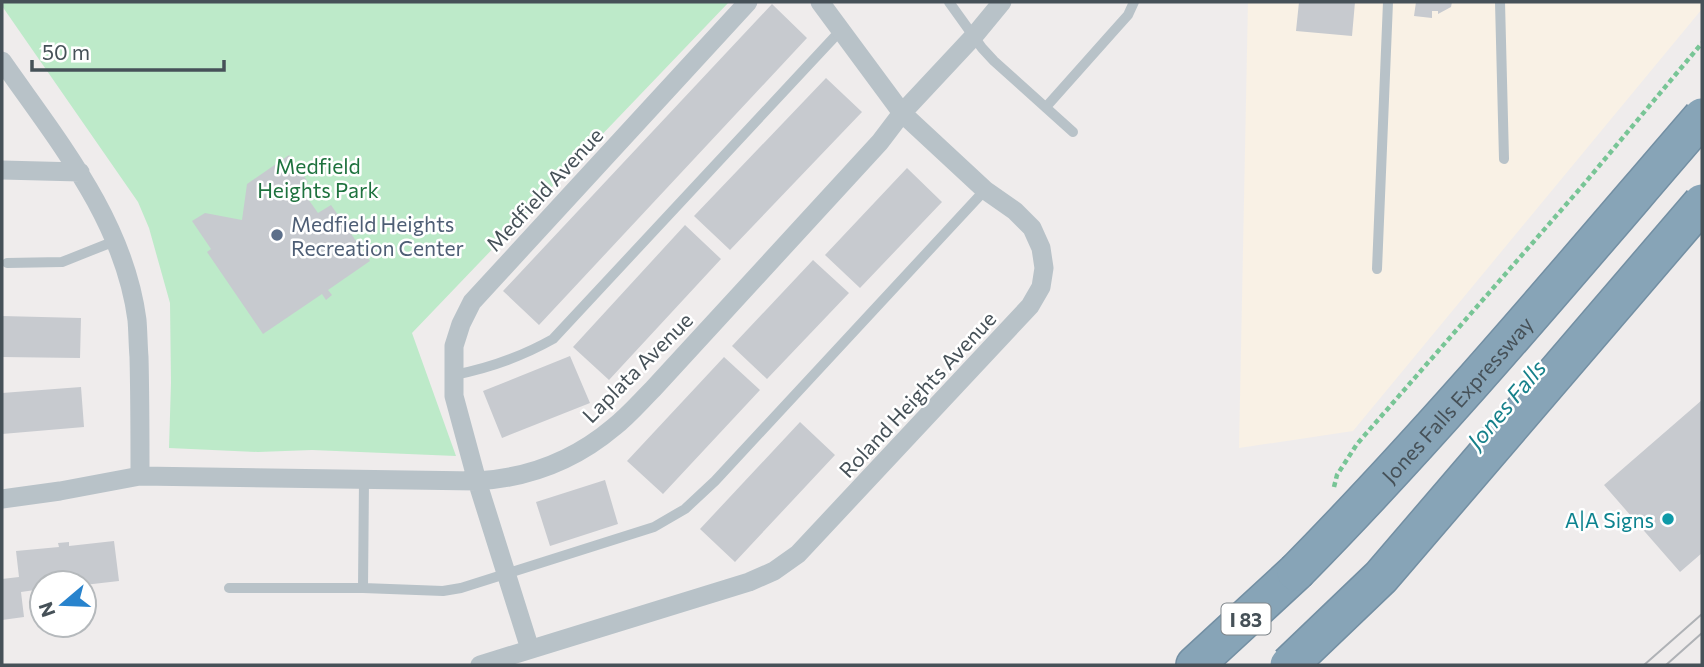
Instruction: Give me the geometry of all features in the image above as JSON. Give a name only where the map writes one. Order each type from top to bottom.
[{"type":"highway","name":"Jones Falls Expressway","points":[[1195,665],[1296,572],[1377,489],[1453,406],[1702,117]]},
{"type":"highway","points":[[1289,665],[1381,577],[1702,203]]},
{"type":"street","name":"Medfield Avenue","points":[[530,649],[456,406],[454,346],[461,324],[472,302],[748,2]]},
{"type":"street","name":"Roland Heights Avenue","points":[[480,665],[749,582],[774,571],[798,554],[1030,306],[1041,287],[1044,268],[1041,248],[1032,228],[985,190],[902,113],[820,2]]},
{"type":"street","name":"Laplata Avenue","points":[[2,499],[140,475],[477,481],[514,477],[556,463],[583,450],[614,427],[682,358],[880,142],[902,113],[1002,2]]},
{"type":"street","points":[[2,61],[80,172],[112,232],[127,273],[137,320],[140,475]]},
{"type":"street","points":[[2,170],[80,172]]},
{"type":"lane","points":[[949,2],[994,61],[1073,132]]},
{"type":"lane","points":[[1046,107],[1128,15],[1134,2]]},
{"type":"lane","points":[[1377,269],[1388,2]]},
{"type":"lane","points":[[1500,2],[1504,159]]},
{"type":"lane","points":[[454,375],[513,359],[553,339],[842,30]]},
{"type":"lane","points":[[229,588],[443,591],[508,574],[654,527],[685,509],[715,481],[985,190]]},
{"type":"lane","points":[[7,263],[62,262],[115,241]]},
{"type":"lane","points":[[363,588],[364,480]]},
{"type":"path","points":[[1334,489],[1337,475],[1357,443],[1584,184],[1702,43]]},
{"type":"shaded area","points":[[1248,2],[1702,2],[1702,9],[1353,431],[1239,448]]},
{"type":"green space","name":"Medfield Heights Park","points":[[2,2],[729,2],[412,333],[456,456],[169,448],[170,303],[149,228],[138,202],[2,6]]},
{"type":"pier","points":[[1702,120],[1702,223],[1430,544],[1425,570],[1366,635],[1363,626],[1361,576],[1369,538],[1390,501]]},
{"type":"building","points":[[1299,2],[1355,2],[1352,36],[1296,31]]},
{"type":"building","points":[[1416,2],[1452,2],[1451,7],[1438,14],[1438,11],[1432,11],[1432,18],[1414,16]]},
{"type":"building","points":[[772,4],[807,38],[539,325],[503,291]]},
{"type":"building","points":[[826,78],[862,112],[730,250],[694,216]]},
{"type":"building","name":"Medfield Heights Recreation Center","points":[[289,155],[308,182],[298,189],[303,198],[306,196],[318,213],[331,205],[370,261],[328,290],[332,295],[326,300],[322,294],[263,334],[207,252],[211,249],[192,221],[205,213],[242,220],[247,184]]},
{"type":"building","points":[[907,168],[942,202],[860,288],[825,255]]},
{"type":"building","points":[[685,225],[721,259],[609,380],[573,347]]},
{"type":"building","points":[[813,260],[849,293],[767,379],[732,346]]},
{"type":"building","points":[[2,316],[81,318],[80,358],[2,357]]},
{"type":"building","points":[[570,356],[590,403],[502,438],[483,391]]},
{"type":"building","points":[[724,357],[760,390],[663,494],[627,461]]},
{"type":"building","points":[[81,387],[84,427],[2,434],[2,393]]},
{"type":"building","name":"A|A Signs","points":[[1702,400],[1702,553],[1680,572],[1604,485]]},
{"type":"building","points":[[800,422],[835,455],[735,562],[700,529]]},
{"type":"building","points":[[605,480],[618,524],[550,546],[536,502]]},
{"type":"building","points":[[114,541],[119,581],[98,583],[98,569],[28,569],[28,591],[21,592],[24,617],[2,620],[2,579],[19,577],[16,551],[59,547],[58,543],[69,542],[69,546]]},
{"type":"tram line","points":[[1644,665],[1702,614]]},
{"type":"tram line","points":[[1666,665],[1702,633]]},
{"type":"place","name":"Medfield Heights Recreation Center","points":[[277,235]]},
{"type":"place","name":"A|A Signs","points":[[1668,519]]},
{"type":"water label","name":"Jones Falls","points":[[1506,404]]}]
